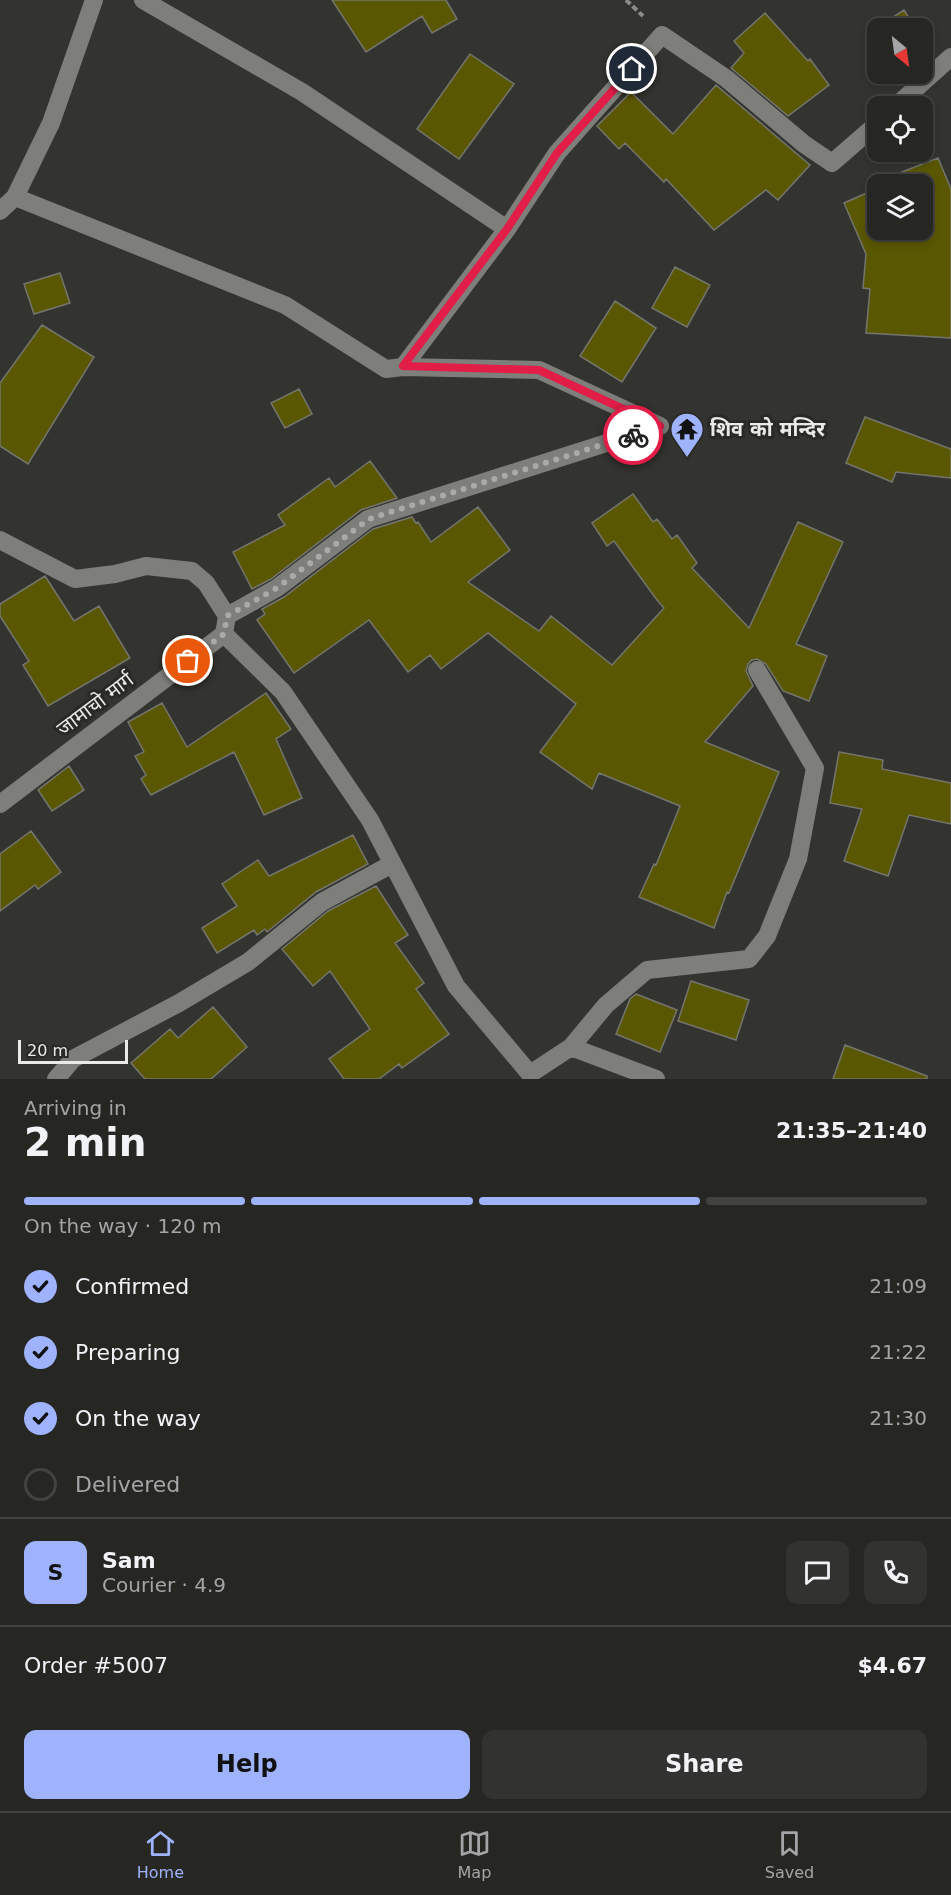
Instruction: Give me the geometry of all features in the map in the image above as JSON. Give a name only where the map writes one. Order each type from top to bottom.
[{"type":"street","points":[[0,211],[15,197],[51,123],[94,0]]},
{"type":"street","points":[[143,0],[302,92],[507,229]]},
{"type":"street","points":[[403,366],[507,229],[557,153],[662,35],[727,79],[804,144],[832,164],[867,133]]},
{"type":"street","points":[[907,96],[951,57]]},
{"type":"street","points":[[15,197],[285,305],[386,369],[403,366],[539,370],[660,426],[369,519],[277,588],[227,616]]},
{"type":"street","points":[[0,540],[75,579],[115,574],[146,566],[192,571],[206,583],[227,616],[224,634],[283,692],[369,820],[456,986],[531,1076],[571,1047],[606,1005],[647,970],[749,959],[767,936],[798,859],[815,768],[757,670]]},
{"type":"street","name":"जामाचो मार्ग","points":[[0,804],[224,634]]},
{"type":"street","points":[[56,1079],[73,1059],[179,1003],[248,962],[322,902],[392,864]]},
{"type":"street","points":[[571,1047],[656,1079]]},
{"type":"building","points":[[332,0],[446,0],[457,19],[432,33],[422,16],[366,52]]},
{"type":"building","points":[[904,10],[909,18],[892,18]]},
{"type":"building","points":[[765,13],[808,61],[810,59],[829,85],[788,116],[731,68],[744,53],[734,41]]},
{"type":"building","points":[[470,54],[514,84],[459,159],[417,129]]},
{"type":"building","points":[[716,85],[810,165],[778,200],[766,190],[714,230],[666,179],[664,182],[625,143],[619,149],[597,126],[631,92],[673,134]]},
{"type":"building","points":[[938,158],[951,189],[951,338],[866,333],[870,289],[863,288],[866,254],[844,203],[867,193],[867,240],[933,240],[933,174],[903,174],[902,172],[933,162]]},
{"type":"building","points":[[675,267],[710,285],[687,327],[652,308]]},
{"type":"building","points":[[60,273],[70,303],[34,314],[24,284]]},
{"type":"building","points":[[615,301],[656,328],[622,382],[580,356]]},
{"type":"building","points":[[42,325],[94,357],[28,464],[0,446],[0,383]]},
{"type":"building","points":[[299,389],[312,414],[285,428],[271,403]]},
{"type":"building","points":[[865,417],[951,449],[951,478],[896,472],[892,482],[846,463]]},
{"type":"building","points":[[370,461],[397,498],[361,510],[271,579],[252,589],[233,552],[285,525],[278,515],[329,478],[335,487]]},
{"type":"building","points":[[633,494],[653,522],[657,519],[672,539],[677,535],[697,563],[692,568],[749,628],[798,522],[843,542],[796,644],[827,656],[809,701],[783,691],[766,664],[757,659],[752,660],[746,671],[753,686],[705,742],[779,772],[729,893],[727,892],[714,928],[639,897],[654,864],[656,865],[680,806],[599,773],[592,789],[540,752],[576,704],[488,633],[441,669],[430,655],[408,672],[369,620],[294,673],[257,620],[265,614],[262,609],[284,597],[373,529],[412,517],[431,542],[478,507],[510,550],[468,582],[539,631],[551,616],[612,665],[664,608],[614,541],[607,546],[592,523]]},
{"type":"building","points":[[45,576],[74,621],[99,606],[130,658],[48,706],[23,665],[29,661],[0,616],[0,604]]},
{"type":"building","points":[[266,693],[291,729],[276,739],[302,798],[264,815],[234,752],[151,795],[141,779],[146,775],[135,756],[144,752],[128,722],[162,703],[187,747]]},
{"type":"building","points":[[839,752],[883,760],[882,769],[951,783],[951,824],[909,815],[888,876],[844,861],[862,809],[830,803]]},
{"type":"building","points":[[69,766],[84,790],[52,811],[38,790]]},
{"type":"building","points":[[31,831],[61,872],[38,889],[35,885],[0,911],[0,854]]},
{"type":"building","points":[[353,835],[368,864],[316,892],[267,932],[265,929],[257,935],[254,930],[217,953],[202,928],[237,906],[222,884],[258,860],[269,876]]},
{"type":"building","points":[[376,886],[408,935],[395,943],[424,983],[416,989],[449,1034],[402,1068],[399,1064],[379,1079],[344,1079],[329,1059],[370,1029],[330,971],[313,986],[282,949],[328,911]]},
{"type":"building","points":[[691,981],[749,1000],[736,1040],[678,1021]]},
{"type":"building","points":[[636,994],[677,1010],[660,1052],[616,1034],[630,999]]},
{"type":"building","points":[[213,1007],[247,1047],[211,1079],[145,1079],[131,1063],[170,1029],[178,1038]]},
{"type":"building","points":[[845,1045],[927,1076],[927,1079],[833,1079]]},
{"type":"way so far","points":[[188,661],[224,634],[227,616],[277,588],[369,519],[633,435]]},
{"type":"place","name":"शिव को मन्दिर","points":[[687,458]]},
{"type":"route","points":[[632,69],[557,153],[507,229],[403,366],[539,370],[660,426],[633,435]]}]
